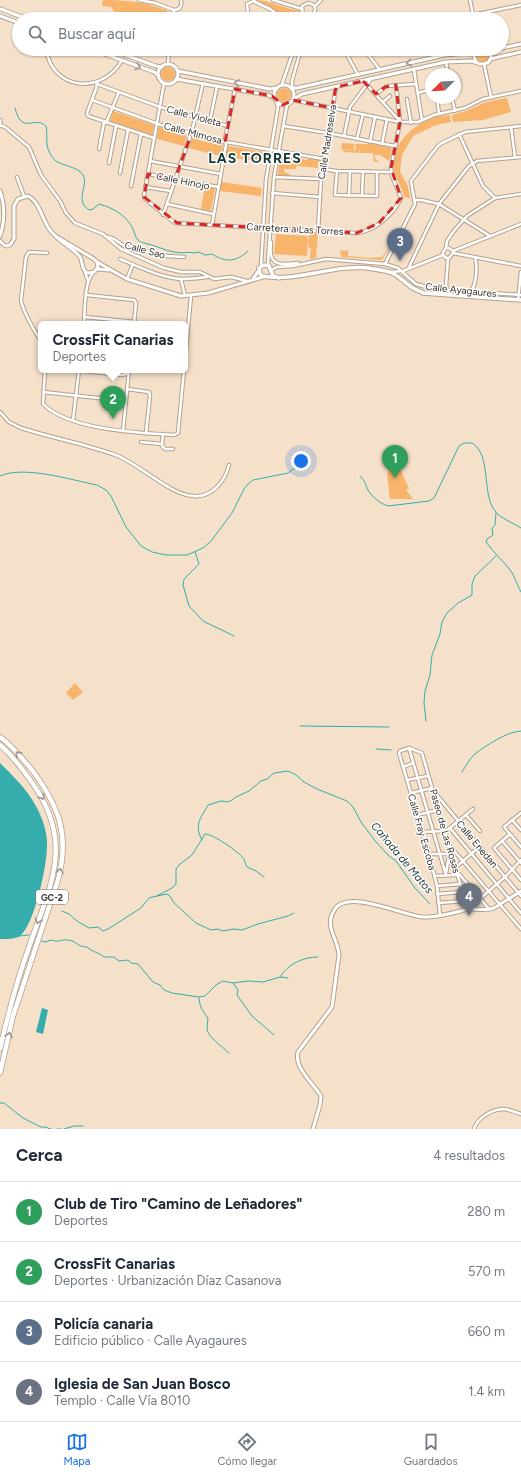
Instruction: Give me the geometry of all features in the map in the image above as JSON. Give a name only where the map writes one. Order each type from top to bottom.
[{"type":"highway","name":"GC-2","points":[[0,737],[23,759],[46,790],[57,811],[63,847],[60,874],[13,1016],[0,1073]]},
{"type":"highway","name":"GC-2","points":[[0,745],[17,762],[45,803],[54,824],[57,847],[53,877],[16,986],[0,1049]]},
{"type":"main road","points":[[279,278],[273,276],[272,270],[269,266],[264,265],[260,268],[261,275],[279,278],[292,278],[340,269],[369,268],[395,274],[410,286],[423,293],[520,297]]},
{"type":"main road","points":[[266,277],[272,270]]},
{"type":"street","points":[[140,0],[155,3],[174,10],[182,6],[182,0]]},
{"type":"street","points":[[248,12],[248,0],[254,1],[274,12]]},
{"type":"street","points":[[273,0],[302,9],[304,4],[308,3],[315,6]]},
{"type":"street","points":[[315,6],[321,0]]},
{"type":"street","points":[[470,0],[472,12]]},
{"type":"street","points":[[247,4],[254,1]]},
{"type":"street","points":[[487,12],[521,5]]},
{"type":"street","points":[[315,6],[316,12]]},
{"type":"street","points":[[0,9],[12,13]]},
{"type":"street","points":[[0,16],[12,20]]},
{"type":"street","points":[[509,47],[521,44]]},
{"type":"street","points":[[509,55],[521,52]]},
{"type":"street","points":[[48,56],[53,67],[65,79],[78,84],[97,83],[109,76],[122,60]]},
{"type":"street","points":[[111,56],[154,72],[164,83],[170,84],[176,79],[178,71]]},
{"type":"street","points":[[128,56],[162,67]]},
{"type":"street","points":[[168,64],[169,56]]},
{"type":"street","points":[[159,76],[159,71],[162,67],[168,64],[174,66],[178,71],[270,89],[276,88],[282,84],[292,56]]},
{"type":"street","points":[[294,100],[295,93],[292,87],[292,81],[299,56]]},
{"type":"street","points":[[348,56],[358,75]]},
{"type":"street","points":[[369,56],[380,70]]},
{"type":"street","points":[[282,84],[297,88],[441,56]]},
{"type":"street","points":[[474,56],[476,62]]},
{"type":"street","points":[[277,103],[287,105],[298,96],[446,62],[467,61],[484,64],[490,59],[503,56]]},
{"type":"street","points":[[446,62],[447,68]]},
{"type":"street","points":[[484,64],[491,97]]},
{"type":"street","points":[[414,70],[422,120]]},
{"type":"street","points":[[0,120],[0,126],[5,127],[29,147],[41,175],[71,219],[79,225],[108,237],[121,249],[176,271],[200,272],[208,277],[216,279],[231,277],[248,281],[255,277],[260,268],[264,204],[277,103],[274,98],[268,95],[176,79]]},
{"type":"street","name":"Calle Madreselva","points":[[349,112],[350,108],[371,79]]},
{"type":"street","points":[[362,81],[366,87],[376,94],[400,122]]},
{"type":"street","points":[[97,83],[87,115],[154,138]]},
{"type":"street","name":"Calle Violeta","points":[[97,83],[160,107],[228,126]]},
{"type":"street","points":[[164,83],[144,197],[163,215],[192,132],[204,83]]},
{"type":"street","points":[[376,94],[385,86],[416,84]]},
{"type":"street","points":[[322,169],[337,171],[391,172],[391,164],[400,122],[396,85]]},
{"type":"street","points":[[210,121],[217,86]]},
{"type":"street","name":"Calle Madreselva","points":[[318,231],[322,169],[336,87]]},
{"type":"street","points":[[274,98],[276,88]]},
{"type":"street","points":[[212,225],[235,89]]},
{"type":"street","points":[[418,93],[425,91]]},
{"type":"street","points":[[294,100],[411,123],[439,114],[455,111],[491,97],[521,91]]},
{"type":"street","points":[[99,149],[105,122],[119,92]]},
{"type":"street","points":[[383,102],[390,96]]},
{"type":"street","points":[[407,99],[411,123]]},
{"type":"street","name":"Calle Mimosa","points":[[92,100],[157,123],[226,142],[324,159]]},
{"type":"street","points":[[438,104],[439,114]]},
{"type":"street","points":[[453,104],[455,111]]},
{"type":"street","points":[[269,266],[269,236],[272,193],[277,151],[287,105]]},
{"type":"street","points":[[344,136],[349,112]]},
{"type":"street","points":[[357,139],[363,114]]},
{"type":"street","points":[[370,142],[375,117]]},
{"type":"street","points":[[382,144],[387,119]]},
{"type":"street","points":[[109,163],[116,126]]},
{"type":"street","points":[[283,126],[395,146]]},
{"type":"street","points":[[385,264],[393,251],[415,204],[411,181],[440,144],[458,134],[465,132],[521,126]]},
{"type":"street","points":[[511,127],[515,157]]},
{"type":"street","points":[[120,173],[128,130]]},
{"type":"street","points":[[131,186],[141,134]]},
{"type":"street","points":[[458,134],[483,186],[495,198]]},
{"type":"street","points":[[410,268],[410,265],[439,204],[469,166],[477,161],[521,157]]},
{"type":"street","points":[[150,161],[221,174]]},
{"type":"street","points":[[337,171],[335,195],[349,196],[377,196],[377,172]]},
{"type":"street","points":[[349,196],[350,171]]},
{"type":"street","points":[[362,172],[362,196]]},
{"type":"street","name":"Carretera a Las Torres","points":[[163,215],[175,223],[357,233],[379,224],[395,208],[401,198],[391,172]]},
{"type":"street","name":"Calle Hinojo","points":[[148,174],[218,187]]},
{"type":"street","points":[[17,177],[24,196]]},
{"type":"street","points":[[274,177],[321,179]]},
{"type":"street","points":[[145,187],[171,191]]},
{"type":"street","points":[[0,191],[3,203],[4,224],[0,236]]},
{"type":"street","points":[[272,193],[320,197]]},
{"type":"street","points":[[443,255],[447,241],[464,219],[495,198],[521,194]]},
{"type":"street","points":[[0,241],[7,246],[13,243],[14,206],[18,199],[24,196],[31,198],[35,202],[49,229],[79,257],[88,284]]},
{"type":"street","points":[[414,200],[439,204],[490,236]]},
{"type":"street","points":[[167,204],[213,214]]},
{"type":"street","points":[[447,290],[448,258],[451,257],[453,252],[521,224]]},
{"type":"street","points":[[269,236],[271,257],[275,262],[283,264],[305,263]]},
{"type":"street","points":[[57,237],[90,258],[128,279],[176,296],[191,296],[213,292],[266,277]]},
{"type":"street","name":"Calle Sao","points":[[108,237],[113,238],[129,248],[167,256],[184,257]]},
{"type":"street","points":[[446,248],[449,248],[453,252],[461,255],[521,266]]},
{"type":"street","points":[[460,248],[461,255]]},
{"type":"street","points":[[38,338],[25,314],[21,300],[26,257],[28,252],[47,253]]},
{"type":"street","points":[[387,272],[403,271],[443,255]]},
{"type":"street","points":[[443,255],[448,258]]},
{"type":"street","points":[[471,292],[474,286],[476,263],[475,257]]},
{"type":"street","points":[[82,263],[85,259],[90,258]]},
{"type":"street","points":[[120,259],[163,276],[181,279],[208,277]]},
{"type":"street","name":"Calle Ayagaures","points":[[305,263],[326,259],[385,264],[403,271],[409,278],[423,287],[520,297]]},
{"type":"street","points":[[97,262],[97,269]]},
{"type":"street","points":[[272,270],[277,267],[293,266],[305,263]]},
{"type":"street","points":[[128,279],[133,264]]},
{"type":"street","points":[[84,321],[90,276],[97,269],[105,268],[112,270]]},
{"type":"street","points":[[85,272],[93,273]]},
{"type":"street","points":[[520,297],[521,272]]},
{"type":"street","points":[[181,279],[185,296]]},
{"type":"street","points":[[87,295],[134,300],[136,303],[134,321]]},
{"type":"street","points":[[188,328],[191,296]]},
{"type":"street","points":[[85,317],[118,321]]},
{"type":"street","points":[[45,373],[42,400],[46,407],[73,420],[111,430],[163,434],[175,434],[178,432],[184,373]]},
{"type":"street","points":[[73,420],[79,373]]},
{"type":"street","points":[[105,373],[122,375],[126,373]]},
{"type":"street","points":[[123,432],[129,373]]},
{"type":"street","points":[[127,389],[149,392],[150,396],[146,433]]},
{"type":"street","points":[[43,392],[126,401]]},
{"type":"street","points":[[0,412],[9,422],[20,428],[118,455],[185,495],[198,496],[213,490],[224,479],[229,465]]},
{"type":"street","points":[[163,434],[162,444],[164,448],[173,450]]},
{"type":"street","points":[[141,442],[162,444]]},
{"type":"street","points":[[409,748],[446,875]]},
{"type":"street","name":"Calle Fray Escoba","points":[[409,748],[400,751],[399,754],[429,854],[437,886],[440,915]]},
{"type":"street","name":"Paseo de Las Rosas","points":[[409,748],[422,753],[468,909]]},
{"type":"street","points":[[403,766],[413,764]]},
{"type":"street","points":[[407,780],[428,776]]},
{"type":"street","points":[[410,793],[432,788]]},
{"type":"street","name":"Calle Enedan","points":[[433,792],[520,893]]},
{"type":"street","points":[[422,832],[445,832],[473,809]]},
{"type":"street","points":[[417,815],[438,810]]},
{"type":"street","points":[[521,813],[504,827],[521,847]]},
{"type":"street","points":[[466,815],[480,831]]},
{"type":"street","points":[[512,820],[521,830]]},
{"type":"street","points":[[450,828],[521,912]]},
{"type":"street","points":[[510,834],[494,848],[521,880]]},
{"type":"street","points":[[468,909],[513,870],[520,862],[502,841]]},
{"type":"street","points":[[448,845],[521,929]]},
{"type":"street","points":[[455,868],[480,847]]},
{"type":"street","points":[[429,854],[451,854],[446,875]]},
{"type":"street","points":[[434,876],[459,874],[490,910]]},
{"type":"street","points":[[437,886],[460,884]]},
{"type":"street","points":[[437,894],[462,892]]},
{"type":"street","points":[[313,1129],[321,1096],[300,1066],[297,1056],[333,1003],[339,955],[339,948],[330,925],[334,909],[344,902],[358,901],[425,917],[468,909],[490,910],[520,893]]},
{"type":"street","points":[[438,903],[465,901]]},
{"type":"street","points":[[474,1129],[479,1120],[494,1111],[502,1109],[521,1114]]},
{"type":"highlighted area","points":[[363,81],[376,94],[385,87],[396,85],[400,122],[391,168],[401,198],[379,223],[357,233],[177,223],[144,197],[148,174],[175,179],[192,132],[225,142],[235,89],[272,96],[283,105],[293,100],[332,108],[336,87]]},
{"type":"shaded area","points":[[103,0],[120,0],[146,4],[170,12],[115,12],[111,7],[102,6]]},
{"type":"shaded area","points":[[255,0],[266,1],[299,12],[278,12],[270,7],[256,2]]},
{"type":"shaded area","points":[[475,56],[489,56],[487,61],[482,63],[476,59]]},
{"type":"shaded area","points":[[168,67],[173,69],[175,74],[173,79],[168,81],[163,79],[161,74],[163,69]]},
{"type":"shaded area","points":[[284,88],[289,90],[291,95],[289,100],[284,102],[279,100],[277,95],[279,90]]},
{"type":"shaded area","points":[[507,98],[511,112],[483,120],[453,122],[452,115],[466,111],[486,102]]},
{"type":"shaded area","points":[[113,111],[154,125],[152,135],[110,121]]},
{"type":"shaded area","points":[[450,115],[451,122],[436,125],[413,136],[402,155],[400,171],[407,183],[411,198],[404,197],[394,170],[395,153],[399,145],[417,126],[434,117]]},
{"type":"shaded area","points":[[159,127],[186,135],[184,146],[157,139]]},
{"type":"shaded area","points":[[192,137],[223,144],[221,156],[189,148]]},
{"type":"shaded area","points":[[342,143],[354,144],[354,151],[356,150],[355,144],[369,143],[390,147],[392,149],[389,161],[380,155],[375,155],[375,158],[379,162],[374,162],[373,153],[360,153],[359,150],[359,153],[343,152],[343,150],[353,150],[341,149]]},
{"type":"shaded area","points":[[228,146],[266,152],[265,162],[226,157]]},
{"type":"shaded area","points":[[282,155],[307,160],[308,158],[321,160],[318,168],[296,166],[296,169],[284,169],[284,172],[290,174],[288,176],[280,176],[278,174],[280,157]]},
{"type":"shaded area","points":[[221,182],[262,188],[261,196],[220,191]]},
{"type":"shaded area","points":[[205,186],[214,188],[215,190],[210,211],[201,209]]},
{"type":"shaded area","points":[[309,233],[318,233],[316,258],[310,259],[311,248],[308,247]]},
{"type":"shaded area","points":[[276,234],[308,236],[307,256],[274,254]]},
{"type":"shaded area","points":[[388,244],[391,245],[382,260],[341,257],[342,255],[340,255],[341,250],[348,250],[348,256],[369,258],[382,257],[389,247]]},
{"type":"shaded area","points":[[388,457],[394,457],[409,488],[406,490],[413,499],[390,499],[387,474]]},
{"type":"shaded area","points":[[75,683],[83,692],[73,700],[66,693]]},
{"type":"water","points":[[0,763],[25,790],[40,813],[47,840],[47,852],[40,892],[31,919],[26,929],[20,936],[7,939],[0,939]]},
{"type":"water","points":[[42,1008],[48,1010],[43,1034],[36,1032]]},
{"type":"waterway","points":[[15,108],[21,121],[25,123],[37,122],[46,126],[48,148],[55,160],[81,172],[84,179],[82,197],[83,202],[89,210],[93,209],[99,204],[110,208],[124,216],[134,230],[138,240],[174,252],[199,252],[205,255],[212,254],[222,259],[231,260],[244,255],[248,251]]},
{"type":"waterway","points":[[360,476],[372,495],[385,505],[388,506],[429,501],[434,498],[459,446],[464,443],[472,443],[482,456],[488,494],[495,511],[503,518],[521,528]]},
{"type":"waterway","points":[[0,476],[22,472],[48,474],[97,485],[106,490],[111,496],[126,527],[141,546],[152,552],[166,555],[187,555],[203,548],[211,541],[232,513],[248,484],[253,480],[288,473],[305,460]]},
{"type":"waterway","points":[[496,513],[495,525],[492,528],[493,535],[487,539],[486,542],[511,571],[521,592]]},
{"type":"waterway","points":[[195,552],[199,564],[184,579],[183,585],[189,606],[203,621],[234,636]]},
{"type":"waterway","points":[[426,721],[424,703],[425,691],[430,675],[432,655],[440,634],[442,622],[447,613],[458,603],[472,595],[472,584],[475,576],[496,556]]},
{"type":"waterway","points":[[300,726],[389,727]]},
{"type":"waterway","points":[[462,772],[469,760],[485,747],[503,736],[521,731]]},
{"type":"waterway","points":[[376,749],[391,750]]},
{"type":"waterway","name":"Cañada de Matos","points":[[202,840],[198,826],[200,818],[208,805],[221,801],[228,802],[249,791],[274,773],[288,771],[317,789],[347,801],[353,807],[361,822],[376,842],[396,861],[415,888],[430,904]]},
{"type":"waterway","name":"Cañada de Matos","points":[[62,911],[89,928],[98,927],[103,931],[108,929],[141,908],[149,898],[157,896],[172,888],[176,884],[176,869],[192,855],[205,834],[220,840],[232,848],[244,859],[247,867],[264,877]]},
{"type":"waterway","points":[[157,896],[167,894],[174,903],[196,923],[211,930],[242,930],[294,913]]},
{"type":"waterway","points":[[19,936],[29,935]]},
{"type":"waterway","points":[[42,941],[71,941],[87,947],[104,957],[114,957],[119,961],[128,960],[131,963],[138,964],[153,982],[160,985],[164,990],[172,993],[199,997],[205,996],[216,985],[223,981],[233,983],[248,981],[263,982],[280,977],[288,978]]},
{"type":"waterway","points":[[280,977],[287,968],[296,962],[307,958],[318,957]]},
{"type":"waterway","points":[[233,983],[238,990],[237,995],[252,1016],[274,1035]]},
{"type":"waterway","points":[[199,998],[204,1013],[208,1018],[207,1028],[209,1035],[229,1053]]},
{"type":"waterway","points":[[0,1103],[4,1103],[23,1118],[41,1127],[51,1129]]},
{"type":"waterway","points":[[64,1129],[74,1126],[83,1126]]},
{"type":"place","name":"Policía canaria","points":[[400,261]]},
{"type":"place","name":"CrossFit Canarias","points":[[113,419]]},
{"type":"place","name":"Club de Tiro \"Camino de Leñadores\"","points":[[395,478]]},
{"type":"place","name":"Iglesia de San Juan Bosco","points":[[469,916]]},
{"type":"district","name":"LAS TORRES","points":[[255,158]]}]
